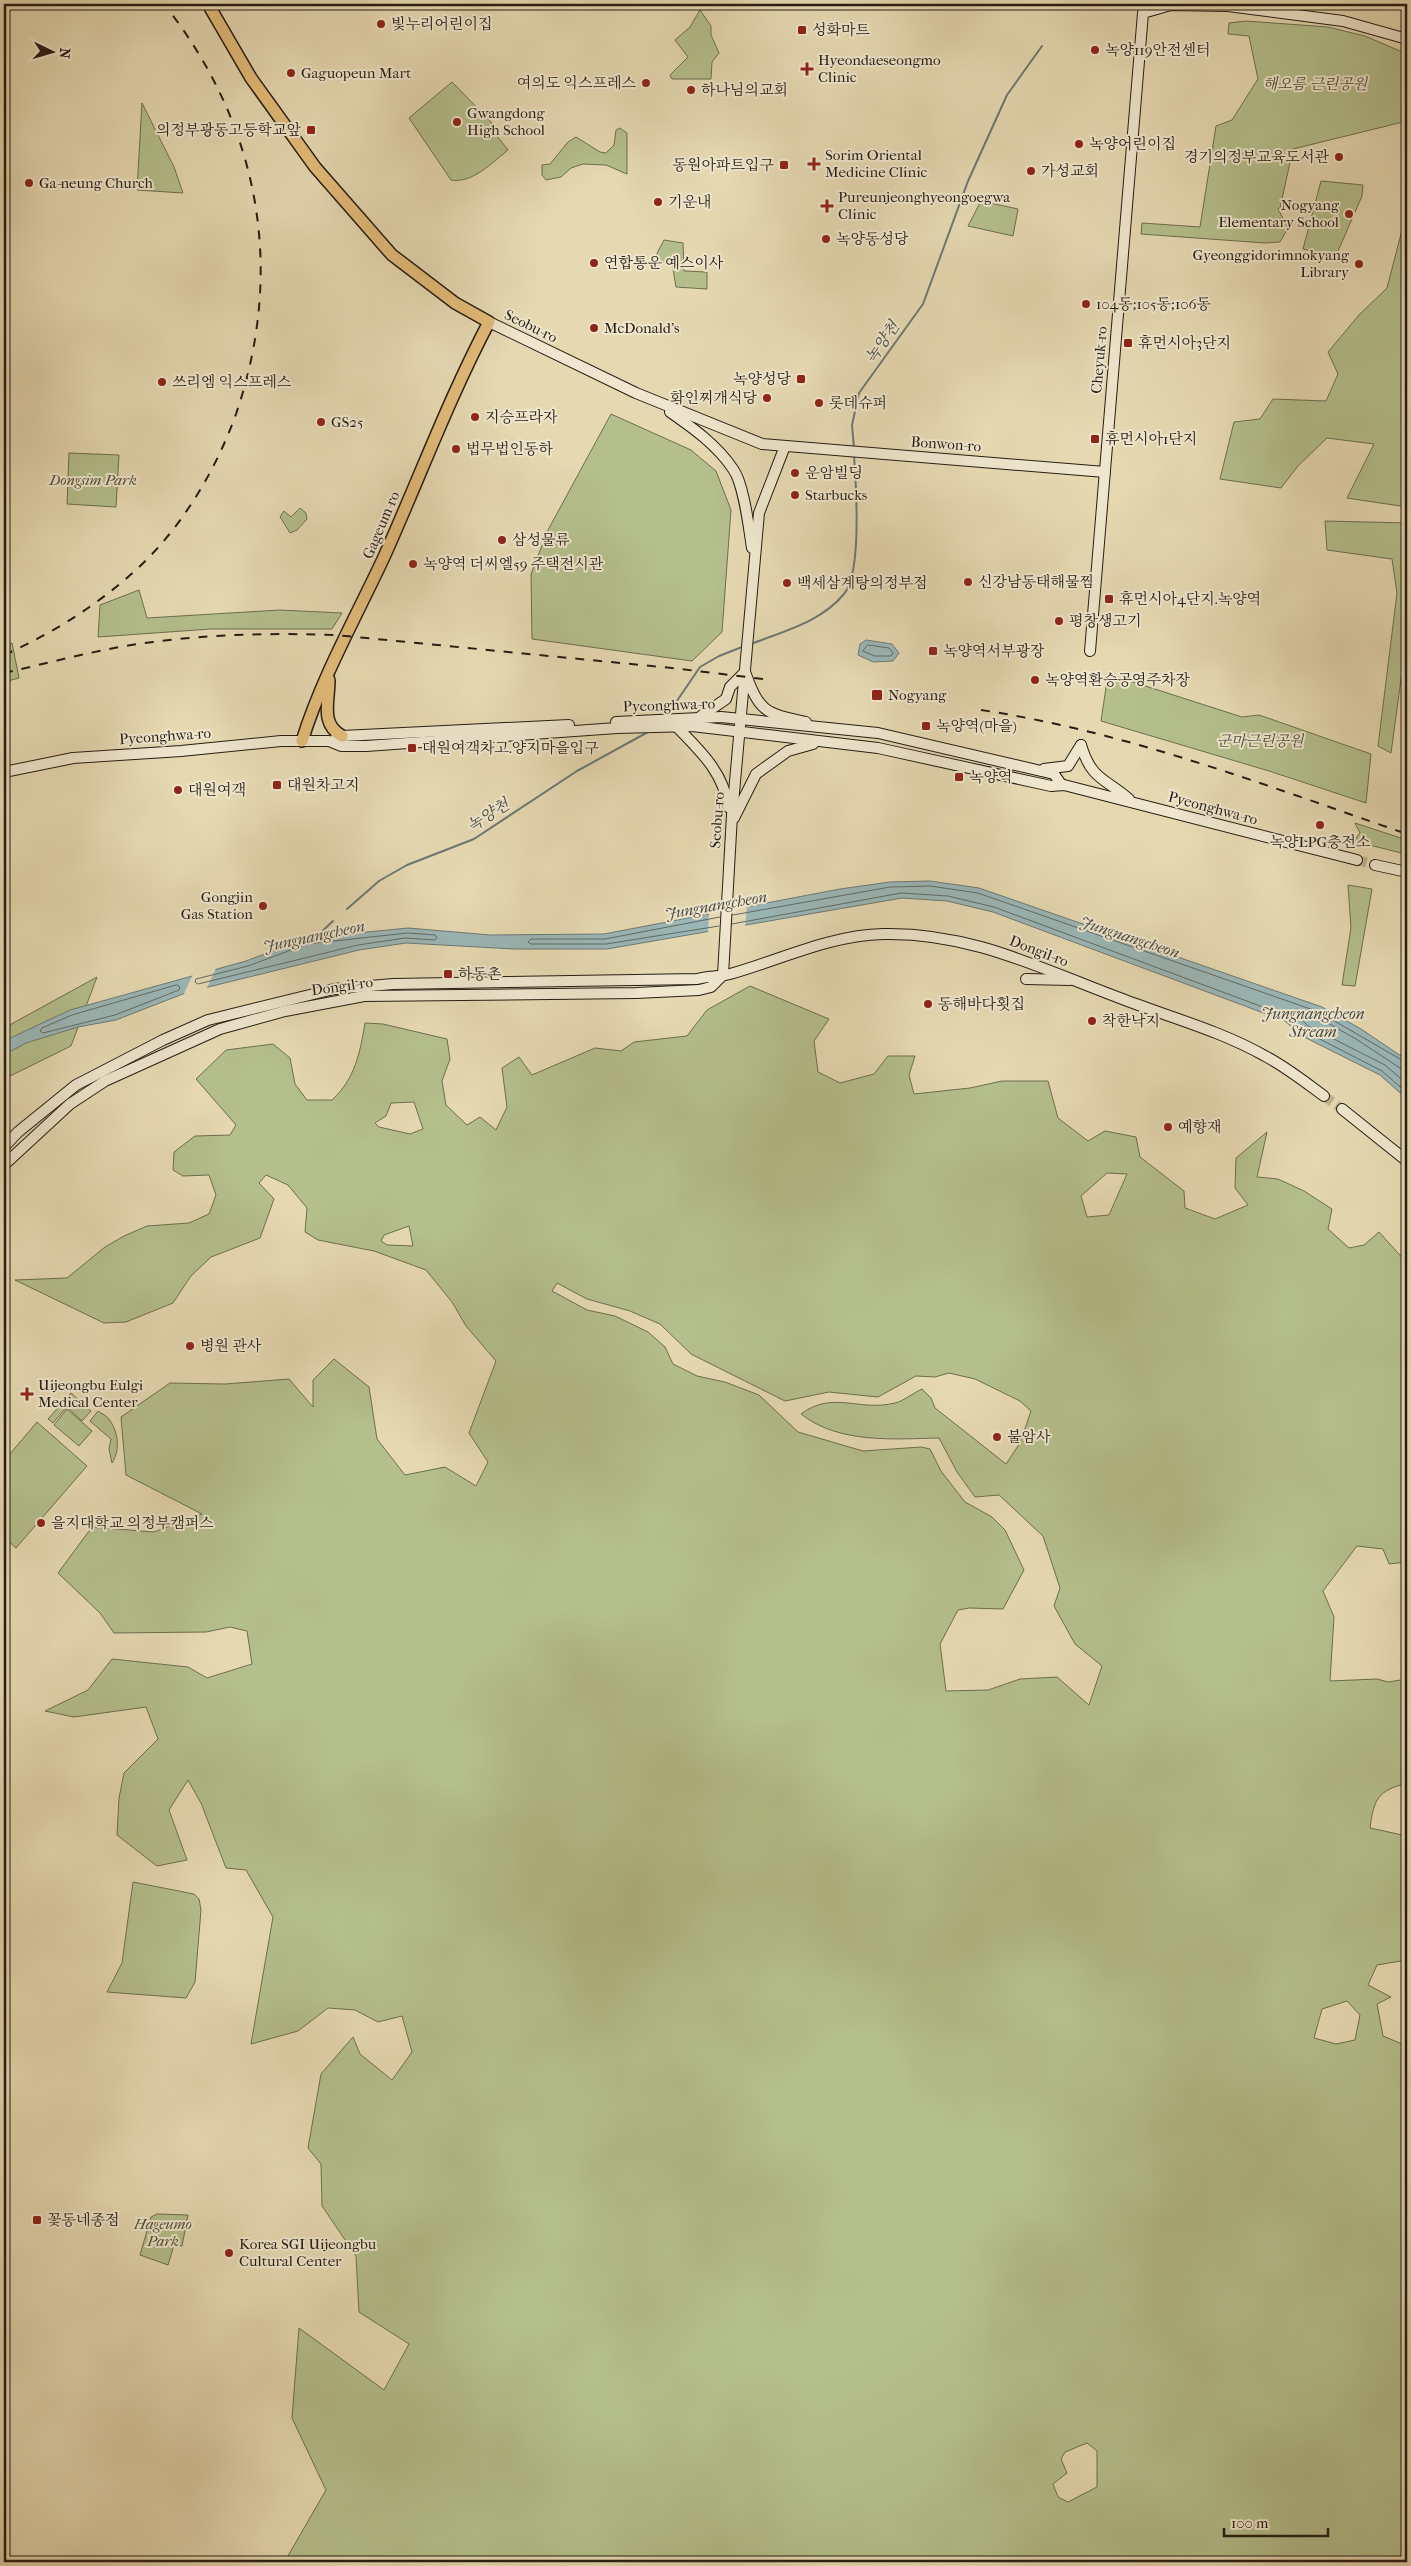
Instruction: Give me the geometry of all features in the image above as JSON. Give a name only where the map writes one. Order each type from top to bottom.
[{"type":"main road","name":"Seobu-ro","points":[[208,4],[251,78],[315,167],[392,255],[455,303],[489,322]]},
{"type":"main road","name":"Gageum-ro","points":[[302,741],[329,673],[384,556],[432,442],[489,322]]},
{"type":"main road","points":[[329,673],[327,720],[332,730],[342,736]]},
{"type":"street","name":"Cheyuk-ro","points":[[1090,651],[1143,13],[1171,5],[1228,6],[1343,21],[1407,39]]},
{"type":"street","name":"Seobu-ro","points":[[489,322],[653,400],[762,444],[785,446]]},
{"type":"street","points":[[653,400],[703,435],[734,470],[746,512],[754,564]]},
{"type":"street","name":"Bonwon-ro","points":[[785,446],[1105,472]]},
{"type":"street","points":[[754,564],[759,513],[785,446]]},
{"type":"street","name":"Seobu-ro","points":[[723,975],[732,821],[754,564]]},
{"type":"street","points":[[700,717],[726,699],[730,687],[745,670],[755,698],[766,710],[776,715],[828,729]]},
{"type":"street","name":"Pyeonghwa-ro","points":[[672,723],[700,717],[896,736],[1041,770],[1054,774],[1061,784]]},
{"type":"street","name":"Pyeonghwa-ro","points":[[329,741],[342,746],[366,746],[648,723]]},
{"type":"street","points":[[672,723],[700,750],[720,778],[727,797],[731,835]]},
{"type":"street","name":"Pyeonghwa-ro","points":[[4,772],[73,758],[302,741],[329,741],[342,736],[672,723],[888,749],[1051,786],[1061,784],[1357,860]]},
{"type":"street","points":[[858,745],[860,732]]},
{"type":"street","points":[[732,821],[756,774],[788,751],[820,742]]},
{"type":"street","points":[[1041,770],[1068,766],[1081,745],[1086,762],[1094,774],[1132,801]]},
{"type":"street","points":[[1375,865],[1407,872]]},
{"type":"street","points":[[1390,869],[1407,878]]},
{"type":"street","name":"Dongil-ro","points":[[4,1147],[18,1132],[76,1085],[163,1040],[208,1020],[326,991],[369,985],[697,979],[723,975],[860,936],[883,934],[936,936],[976,944],[1016,956],[1072,980],[1233,1040],[1266,1056],[1304,1080],[1324,1096]]},
{"type":"street","name":"Dongil-ro","points":[[4,1164],[70,1104],[105,1081],[220,1030],[285,1011],[364,996],[636,993],[699,990],[711,987],[723,975]]},
{"type":"street","points":[[1026,980],[1072,980]]},
{"type":"street","points":[[1342,1109],[1407,1162]]},
{"type":"green space","points":[[700,10],[711,26],[711,35],[719,53],[712,62],[711,79],[672,79],[670,75],[688,57],[675,40],[690,27]]},
{"type":"green space","name":"해오름 근린공원","points":[[1246,21],[1328,27],[1365,36],[1407,54],[1407,121],[1293,149],[1280,208],[1278,209],[1288,228],[1280,242],[1265,243],[1141,234],[1142,223],[1200,227],[1216,126],[1232,120],[1258,79],[1249,36],[1228,34],[1229,23]]},
{"type":"green space","points":[[452,82],[493,124],[490,127],[508,150],[482,171],[467,179],[459,180],[451,180],[409,118]]},
{"type":"green space","points":[[142,103],[174,167],[183,193],[137,190]]},
{"type":"green space","points":[[620,128],[627,133],[627,174],[606,165],[583,164],[571,168],[561,177],[546,180],[542,175],[542,165],[550,164],[568,142],[576,137],[600,152],[606,153],[614,145],[616,130]]},
{"type":"green space","points":[[1321,181],[1363,185],[1362,196],[1335,258],[1303,249]]},
{"type":"green space","points":[[981,201],[1018,209],[1013,236],[968,226]]},
{"type":"green space","points":[[1402,230],[1407,231],[1407,507],[1347,498],[1374,444],[1327,438],[1298,466],[1281,488],[1220,479],[1234,422],[1260,419],[1273,399],[1326,401],[1338,374],[1328,352],[1359,315],[1387,288]]},
{"type":"green space","points":[[664,240],[683,243],[684,271],[707,272],[707,289],[676,287],[672,263],[653,261]]},
{"type":"green space","points":[[611,414],[691,450],[716,471],[731,510],[722,632],[692,661],[532,639],[531,574],[548,530]]},
{"type":"green space","name":"Dongsim Park","points":[[69,453],[119,455],[116,507],[67,504]]},
{"type":"green space","points":[[300,508],[306,513],[307,519],[297,530],[290,533],[280,517],[284,511],[291,517]]},
{"type":"green space","points":[[1325,521],[1407,523],[1407,635],[1391,753],[1378,746],[1397,593],[1392,559],[1327,550]]},
{"type":"green space","points":[[139,590],[147,618],[280,610],[342,613],[332,629],[211,629],[98,637],[100,605]]},
{"type":"green space","points":[[12,643],[19,678],[4,682],[4,646]]},
{"type":"green space","name":"군마근린공원","points":[[1108,674],[1242,717],[1259,715],[1371,754],[1366,803],[1269,771],[1101,721]]},
{"type":"green space","points":[[1355,823],[1407,840],[1405,854],[1354,841],[1360,833]]},
{"type":"green space","points":[[1348,885],[1372,889],[1355,986],[1342,985],[1351,928]]},
{"type":"green space","points":[[97,977],[71,1046],[4,1079],[4,1028]]},
{"type":"green space","points":[[750,986],[829,1019],[814,1041],[818,1072],[840,1083],[874,1074],[888,1056],[915,1056],[909,1075],[914,1094],[970,1088],[1002,1081],[1048,1081],[1058,1118],[1088,1141],[1105,1131],[1136,1137],[1140,1157],[1184,1191],[1185,1208],[1215,1219],[1248,1205],[1235,1188],[1236,1158],[1267,1132],[1257,1177],[1278,1179],[1304,1191],[1332,1209],[1328,1229],[1349,1248],[1364,1245],[1379,1232],[1407,1263],[1407,1562],[1389,1564],[1383,1549],[1357,1546],[1323,1591],[1334,1617],[1330,1681],[1377,1679],[1388,1682],[1407,1679],[1407,1783],[1390,1789],[1379,1797],[1373,1809],[1370,1828],[1407,1836],[1407,1960],[1377,1965],[1368,1985],[1391,1997],[1377,2004],[1383,2036],[1402,2044],[1407,2039],[1407,2562],[285,2561],[326,2490],[292,2418],[299,2328],[384,2390],[409,2344],[359,2312],[356,2256],[322,2206],[321,2164],[308,2148],[321,2074],[353,2037],[360,2054],[392,2080],[412,2052],[402,2016],[378,2022],[355,2010],[328,2008],[298,2031],[251,2044],[273,1917],[246,1870],[226,1868],[201,1803],[188,1780],[169,1810],[187,1860],[157,1866],[117,1835],[119,1798],[124,1773],[158,1739],[146,1707],[74,1717],[45,1711],[88,1690],[112,1659],[188,1667],[207,1678],[252,1664],[247,1631],[230,1627],[206,1632],[114,1633],[100,1613],[58,1573],[92,1527],[154,1532],[202,1514],[126,1475],[121,1417],[170,1383],[225,1384],[289,1379],[313,1407],[313,1380],[334,1359],[369,1387],[377,1439],[405,1475],[445,1467],[476,1486],[488,1462],[469,1433],[496,1361],[466,1326],[452,1302],[426,1270],[374,1251],[318,1240],[305,1232],[307,1208],[288,1185],[266,1175],[259,1183],[274,1199],[260,1238],[211,1257],[191,1276],[173,1303],[126,1322],[104,1323],[15,1280],[67,1278],[105,1247],[124,1236],[147,1226],[189,1223],[209,1214],[216,1195],[209,1175],[183,1176],[173,1170],[174,1152],[195,1136],[230,1135],[236,1125],[196,1079],[226,1050],[273,1044],[290,1058],[295,1084],[307,1100],[332,1100],[346,1083],[355,1065],[365,1023],[383,1024],[447,1039],[450,1059],[442,1081],[446,1105],[467,1125],[480,1117],[496,1130],[507,1107],[502,1068],[519,1057],[532,1075],[595,1048],[621,1051],[634,1042],[687,1036],[707,1010]],"holes":[[[414,1102],[423,1129],[410,1134],[379,1127],[375,1123],[386,1116],[391,1103]],[[1107,1173],[1127,1174],[1109,1215],[1087,1217],[1081,1196]],[[409,1226],[413,1246],[387,1245],[381,1241],[384,1235]],[[557,1283],[587,1299],[630,1311],[660,1324],[691,1354],[785,1401],[829,1392],[878,1397],[916,1376],[935,1377],[949,1373],[975,1379],[1020,1401],[1031,1411],[1020,1443],[1006,1464],[935,1408],[931,1398],[922,1389],[895,1403],[882,1405],[824,1403],[801,1414],[816,1424],[832,1431],[849,1435],[886,1439],[939,1438],[957,1472],[975,1497],[999,1495],[1043,1536],[1060,1588],[1054,1606],[1075,1644],[1102,1666],[1089,1705],[1057,1677],[1020,1679],[988,1690],[946,1691],[940,1644],[958,1610],[969,1608],[1003,1609],[1024,1570],[1005,1530],[992,1517],[965,1502],[941,1471],[930,1449],[921,1447],[863,1451],[798,1432],[759,1395],[725,1382],[697,1376],[673,1364],[665,1347],[648,1332],[615,1316],[587,1310],[552,1291]],[[1347,2001],[1360,2015],[1355,2040],[1336,2044],[1314,2038],[1322,2009]],[[1087,2443],[1097,2451],[1097,2487],[1068,2502],[1058,2497],[1053,2484],[1067,2473],[1061,2459],[1065,2452]]]},
{"type":"green space","points":[[71,1393],[91,1411],[82,1421],[67,1407],[53,1423],[48,1419]]},
{"type":"green space","points":[[67,1409],[92,1431],[79,1446],[54,1425]]},
{"type":"green space","points":[[98,1411],[108,1418],[116,1434],[117,1452],[112,1463],[109,1449],[111,1439],[90,1421]]},
{"type":"green space","points":[[37,1422],[87,1466],[16,1548],[4,1537],[4,1461]]},
{"type":"green space","points":[[133,1882],[194,1894],[199,1899],[201,1910],[195,1982],[186,1998],[107,1992],[122,1963]]},
{"type":"green space","name":"Hageumo Park","points":[[157,2214],[188,2215],[182,2246],[174,2245],[168,2265],[140,2255],[151,2217]]},
{"type":"water","points":[[866,640],[892,644],[899,653],[893,661],[873,662],[858,655],[860,644]]},
{"type":"water","name":"Jungnangcheon Stream","points":[[930,881],[979,888],[1322,1007],[1361,1029],[1407,1060],[1407,1099],[1380,1075],[1302,1036],[1285,1021],[993,912],[947,901],[902,898],[607,949],[514,949],[406,943],[359,950],[188,992],[116,1020],[78,1027],[26,1043],[4,1055],[4,1041],[70,1010],[246,961],[296,942],[316,937],[408,928],[490,935],[604,934],[840,889],[890,882]]},
{"type":"pier","points":[[747,905],[745,929],[708,936],[709,911]]},
{"type":"pier","points":[[217,966],[206,990],[183,996],[194,972]]},
{"type":"waterway","name":"녹양천","points":[[854,448],[852,425],[859,393],[923,304],[968,181],[1007,95],[1042,46]]},
{"type":"waterway","name":"녹양천","points":[[751,644],[813,619],[835,604],[844,594],[850,583],[856,548],[854,455]]},
{"type":"waterway","points":[[666,717],[700,667],[719,656],[742,647]]},
{"type":"waterway","name":"녹양천","points":[[347,909],[379,881],[407,865],[474,839],[577,771],[648,732]]},
{"type":"waterway","name":"녹양천","points":[[315,938],[333,921]]},
{"type":"tunnel","points":[[1357,860],[1375,865]]},
{"type":"tunnel","points":[[1324,1096],[1342,1109]]},
{"type":"railway","points":[[4,655],[57,628],[91,606],[138,568],[169,535],[208,477],[228,435],[236,414],[251,359],[259,305],[260,252],[254,199],[242,148],[222,98],[196,50],[164,4]]},
{"type":"railway","points":[[4,673],[97,652],[153,642],[221,636],[289,634],[335,635],[672,668],[763,679]]},
{"type":"railway","points":[[981,710],[1036,720],[1143,746],[1249,779],[1407,834]]},
{"type":"place","name":"빛누리어린이집","points":[[381,24]]},
{"type":"place","name":"성화마트","points":[[802,30]]},
{"type":"place","name":"녹양119안전센터","points":[[1095,50]]},
{"type":"place","name":"Hyeondaeseongmo Clinic","points":[[807,69]]},
{"type":"place","name":"Gaguopeun Mart","points":[[291,73]]},
{"type":"place","name":"여의도 익스프레스","points":[[646,83]]},
{"type":"place","name":"하나님의교회","points":[[691,90]]},
{"type":"place","name":"Gwangdong High School","points":[[457,122]]},
{"type":"place","name":"의정부광동고등학교앞","points":[[311,130]]},
{"type":"place","name":"녹양어린이집","points":[[1079,144]]},
{"type":"place","name":"경기의정부교육도서관","points":[[1339,157]]},
{"type":"place","name":"Sorim Oriental Medicine Clinic","points":[[814,164]]},
{"type":"place","name":"동원아파트입구","points":[[784,165]]},
{"type":"place","name":"가성교회","points":[[1031,171]]},
{"type":"place","name":"Ga-neung Church","points":[[29,183]]},
{"type":"place","name":"기운내","points":[[658,202]]},
{"type":"place","name":"Pureunjeonghyeongoegwa Clinic","points":[[827,206]]},
{"type":"place","name":"Nogyang Elementary School","points":[[1349,214]]},
{"type":"place","name":"녹양동성당","points":[[826,239]]},
{"type":"place","name":"연합통운 예스이사","points":[[594,263]]},
{"type":"place","name":"Gyeonggidorimnokyang Library","points":[[1359,264]]},
{"type":"place","name":"104동;105동;106동","points":[[1086,304]]},
{"type":"place","name":"McDonald's","points":[[594,328]]},
{"type":"place","name":"휴먼시아3단지","points":[[1128,343]]},
{"type":"place","name":"녹양성당","points":[[801,379]]},
{"type":"place","name":"쓰리엠 익스프레스","points":[[162,382]]},
{"type":"place","name":"화인찌개식당","points":[[767,398]]},
{"type":"place","name":"롯데슈퍼","points":[[819,403]]},
{"type":"place","name":"지승프라자","points":[[475,417]]},
{"type":"place","name":"GS25","points":[[321,422]]},
{"type":"place","name":"휴먼시아1단지","points":[[1095,439]]},
{"type":"place","name":"법무법인동하","points":[[456,449]]},
{"type":"place","name":"운암빌딩","points":[[795,473]]},
{"type":"place","name":"Starbucks","points":[[795,495]]},
{"type":"place","name":"삼성물류","points":[[502,540]]},
{"type":"place","name":"녹양역 더씨엘59 주택전시관","points":[[413,564]]},
{"type":"place","name":"신강남동태해물찜","points":[[968,582]]},
{"type":"place","name":"백세삼계탕의정부점","points":[[787,583]]},
{"type":"place","name":"휴먼시아4단지.녹양역","points":[[1109,599]]},
{"type":"place","name":"평창생고기","points":[[1059,621]]},
{"type":"place","name":"녹양역서부광장","points":[[933,651]]},
{"type":"place","name":"녹양역환승공영주차장","points":[[1035,680]]},
{"type":"place","name":"Nogyang","points":[[877,695]]},
{"type":"place","name":"녹양역(마을)","points":[[926,726]]},
{"type":"place","name":"대원여객차고.양지마을입구","points":[[412,748]]},
{"type":"place","name":"녹양역","points":[[959,777]]},
{"type":"place","name":"대원차고지","points":[[277,785]]},
{"type":"place","name":"대원여객","points":[[178,790]]},
{"type":"place","name":"녹양LPG충전소","points":[[1320,825]]},
{"type":"place","name":"Gongjin Gas Station","points":[[263,906]]},
{"type":"place","name":"하동촌","points":[[448,974]]},
{"type":"place","name":"동해바다횟집","points":[[928,1004]]},
{"type":"place","name":"착한낙지","points":[[1092,1021]]},
{"type":"place","name":"예향재","points":[[1168,1127]]},
{"type":"place","name":"병원 관사","points":[[190,1346]]},
{"type":"place","name":"Uijeongbu Eulgi Medical Center","points":[[27,1394]]},
{"type":"place","name":"불암사","points":[[997,1437]]},
{"type":"place","name":"을지대학교 의정부캠퍼스","points":[[41,1523]]},
{"type":"place","name":"꽃동네종점","points":[[37,2220]]},
{"type":"place","name":"Korea SGI Uijeongbu Cultural Center","points":[[229,2253]]},
{"type":"water label","name":"Jungnangcheon","points":[[716,905]]},
{"type":"water label","name":"Jungnangcheon","points":[[314,936]]},
{"type":"water label","name":"Jungnangcheon","points":[[1130,937]]}]
